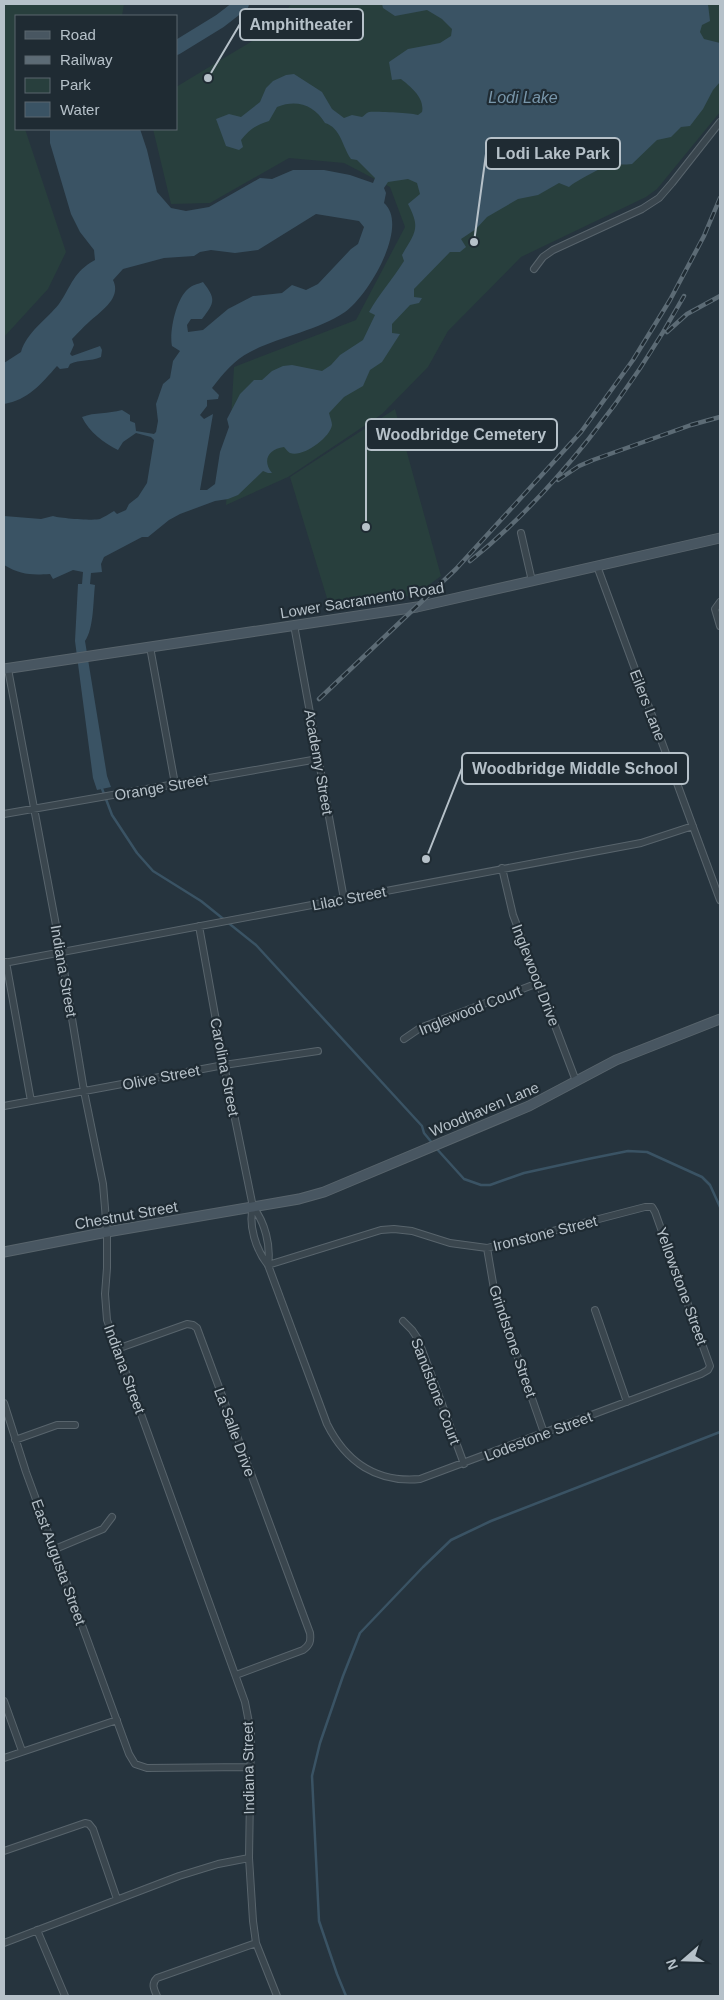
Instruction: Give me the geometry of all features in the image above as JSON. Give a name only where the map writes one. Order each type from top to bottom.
[{"type":"street","points":[[534,269],[543,257],[553,250],[642,209],[659,198],[720,122]]},
{"type":"street","points":[[520,533],[532,581]]},
{"type":"street","name":"Lower Sacramento Road","points":[[6,669],[417,607],[720,538]]},
{"type":"street","name":"Eilers Lane","points":[[597,566],[712,880],[718,887],[720,900]]},
{"type":"street","points":[[720,602],[715,609],[720,626]]},
{"type":"street","name":"Academy Street","points":[[294,625],[344,899]]},
{"type":"street","points":[[150,647],[175,784]]},
{"type":"street","name":"Indiana Street","points":[[6,669],[61,952],[84,1091],[102,1184],[107,1232],[105,1294],[107,1320],[245,1702],[251,1734],[249,1767],[250,1858],[251,1897],[256,1943],[277,1996]]},
{"type":"street","name":"Orange Street","points":[[4,814],[318,759]]},
{"type":"street","name":"Lilac Street","points":[[5,963],[641,843],[693,826]]},
{"type":"street","name":"Inglewood Drive","points":[[502,868],[514,915],[576,1081]]},
{"type":"street","points":[[712,880],[720,876]]},
{"type":"street","name":"Carolina Street","points":[[199,926],[224,1065],[253,1207],[260,1216],[270,1252],[268,1265]]},
{"type":"street","points":[[5,963],[31,1101]]},
{"type":"street","name":"Inglewood Court","points":[[404,1039],[420,1028],[538,983]]},
{"type":"street","name":"Woodhaven Lane","points":[[253,1207],[324,1192],[530,1106],[616,1060],[720,1019]]},
{"type":"street","name":"Olive Street","points":[[4,1106],[224,1065],[318,1051]]},
{"type":"street","name":"Carolina Street","points":[[253,1207],[250,1218],[260,1256],[268,1265],[327,1424],[344,1451],[365,1468]]},
{"type":"street","name":"Chestnut Street","points":[[4,1252],[253,1207]]},
{"type":"street","name":"Ironstone Street","points":[[268,1265],[381,1230],[412,1231],[450,1243],[487,1248],[649,1207]]},
{"type":"street","name":"Yellowstone Street","points":[[649,1207],[652,1207],[655,1212],[709,1358],[709,1369]]},
{"type":"street","name":"Grindstone Street","points":[[487,1248],[494,1289],[544,1433]]},
{"type":"street","points":[[595,1310],[627,1402]]},
{"type":"street","name":"Sandstone Court","points":[[403,1322],[418,1339],[464,1464]]},
{"type":"street","name":"La Salle Drive","points":[[117,1349],[187,1324],[197,1328],[310,1633],[311,1640],[308,1646],[236,1675]]},
{"type":"street","name":"Lodestone Street","points":[[365,1468],[394,1479],[420,1479],[701,1374],[709,1369]]},
{"type":"street","name":"East Augusta Street","points":[[4,1403],[15,1440],[129,1754],[135,1764],[147,1768],[249,1767]]},
{"type":"street","points":[[15,1440],[57,1425],[76,1425]]},
{"type":"street","points":[[55,1549],[103,1529],[112,1517]]},
{"type":"street","points":[[4,1701],[22,1751]]},
{"type":"street","points":[[4,1758],[117,1720]]},
{"type":"street","points":[[4,1851],[79,1825],[89,1824],[93,1829],[116,1899]]},
{"type":"street","points":[[4,1943],[116,1899],[218,1864],[250,1858]]},
{"type":"street","points":[[38,1930],[65,1996]]},
{"type":"street","points":[[157,1996],[153,1981],[157,1978],[256,1943]]},
{"type":"green space","points":[[4,4],[124,4],[122,15],[15,15],[15,130],[25,130],[66,252],[48,289],[4,337]]},
{"type":"green space","points":[[291,4],[720,4],[720,112],[657,189],[646,197],[521,257],[448,331],[428,367],[382,414],[288,477],[226,505],[234,367],[356,320],[405,227],[390,187],[344,163],[289,158],[210,203],[171,204],[153,130],[178,130],[178,86],[274,28]]},
{"type":"green space","points":[[395,409],[441,576],[415,595],[330,608],[290,477]]},
{"type":"water","name":"Lodi Lake","points":[[382,4],[708,4],[710,21],[702,25],[700,32],[704,39],[720,43],[720,82],[690,126],[681,127],[671,137],[657,140],[632,164],[608,166],[569,187],[559,183],[538,195],[518,199],[487,217],[476,229],[461,239],[466,247],[460,252],[450,252],[414,289],[414,297],[422,298],[419,303],[410,305],[392,324],[392,333],[400,334],[382,362],[370,370],[363,386],[344,397],[329,413],[332,425],[330,430],[315,446],[295,454],[290,453],[284,447],[274,450],[267,460],[272,473],[263,471],[238,495],[180,514],[169,520],[148,537],[142,537],[104,557],[101,564],[102,572],[91,573],[90,584],[95,585],[92,622],[85,641],[107,776],[111,787],[97,790],[93,778],[75,641],[78,584],[82,584],[83,572],[73,570],[53,579],[50,574],[26,574],[4,565],[4,516],[41,519],[53,516],[96,520],[114,511],[117,514],[126,510],[147,483],[154,440],[151,437],[136,433],[123,442],[118,450],[97,436],[82,417],[122,410],[130,415],[130,421],[135,423],[136,431],[154,434],[156,432],[158,421],[156,404],[163,384],[170,378],[173,361],[180,351],[172,346],[174,316],[180,300],[188,289],[203,282],[212,297],[211,304],[202,319],[191,319],[187,325],[188,332],[203,330],[228,309],[253,296],[282,293],[292,285],[306,290],[318,284],[358,244],[364,227],[359,221],[316,214],[258,250],[235,253],[211,250],[200,252],[194,256],[164,258],[123,269],[113,280],[115,293],[109,304],[72,339],[74,345],[70,354],[72,356],[100,346],[102,350],[101,357],[74,362],[68,368],[60,369],[57,366],[40,385],[27,395],[4,404],[4,363],[21,352],[37,326],[59,304],[77,274],[95,260],[94,250],[80,232],[71,214],[50,143],[50,130],[140,130],[157,192],[171,208],[186,211],[209,207],[260,178],[272,179],[293,170],[324,170],[350,175],[373,183],[375,178],[357,160],[351,159],[335,129],[325,123],[316,112],[304,105],[291,104],[277,107],[269,121],[260,124],[244,136],[241,140],[243,147],[239,150],[226,146],[216,119],[229,114],[241,117],[260,102],[266,88],[273,81],[286,75],[294,74],[322,92],[332,109],[344,118],[352,115],[362,117],[368,112],[418,115],[422,112],[419,98],[413,89],[401,79],[392,80],[389,62],[408,49],[440,43],[451,36],[452,29],[442,19],[427,10],[395,16],[383,8]],"holes":[[[408,179],[417,183],[420,194],[408,204],[414,219],[415,230],[402,255],[404,261],[369,312],[375,315],[363,340],[340,355],[322,371],[292,365],[283,366],[272,371],[262,380],[254,380],[240,394],[227,419],[229,427],[220,452],[215,484],[207,490],[200,490],[213,414],[204,419],[200,415],[207,406],[207,400],[218,399],[219,395],[212,388],[229,368],[244,355],[262,346],[334,319],[354,304],[374,277],[389,243],[392,227],[391,214],[384,203],[386,193],[384,188],[388,182]]]},
{"type":"waterway","points":[[178,47],[220,21],[242,4]]},
{"type":"waterway","points":[[101,786],[112,815],[137,853],[153,871],[201,901],[256,945],[422,1126],[424,1133],[433,1144]]},
{"type":"waterway","points":[[436,1148],[464,1179],[481,1185],[490,1185],[524,1173],[628,1151],[647,1152],[702,1177],[710,1185],[720,1207]]},
{"type":"waterway","points":[[346,1996],[319,1921],[312,1776],[320,1743],[360,1633],[451,1540],[491,1521],[720,1432]]},
{"type":"railway","points":[[319,699],[456,569],[581,432],[633,360],[670,300],[704,236],[720,198]]},
{"type":"railway","points":[[470,561],[532,505],[589,439],[640,368],[684,296]]},
{"type":"railway","points":[[667,332],[687,314],[720,296]]},
{"type":"railway","points":[[558,480],[579,466],[593,460],[691,425],[720,417]]},
{"type":"place","name":"Amphitheater","points":[[208,78]]},
{"type":"place","name":"Lodi Lake Park","points":[[474,242]]},
{"type":"place","name":"Woodbridge Cemetery","points":[[366,527]]},
{"type":"place","name":"Woodbridge Middle School","points":[[426,859]]}]
